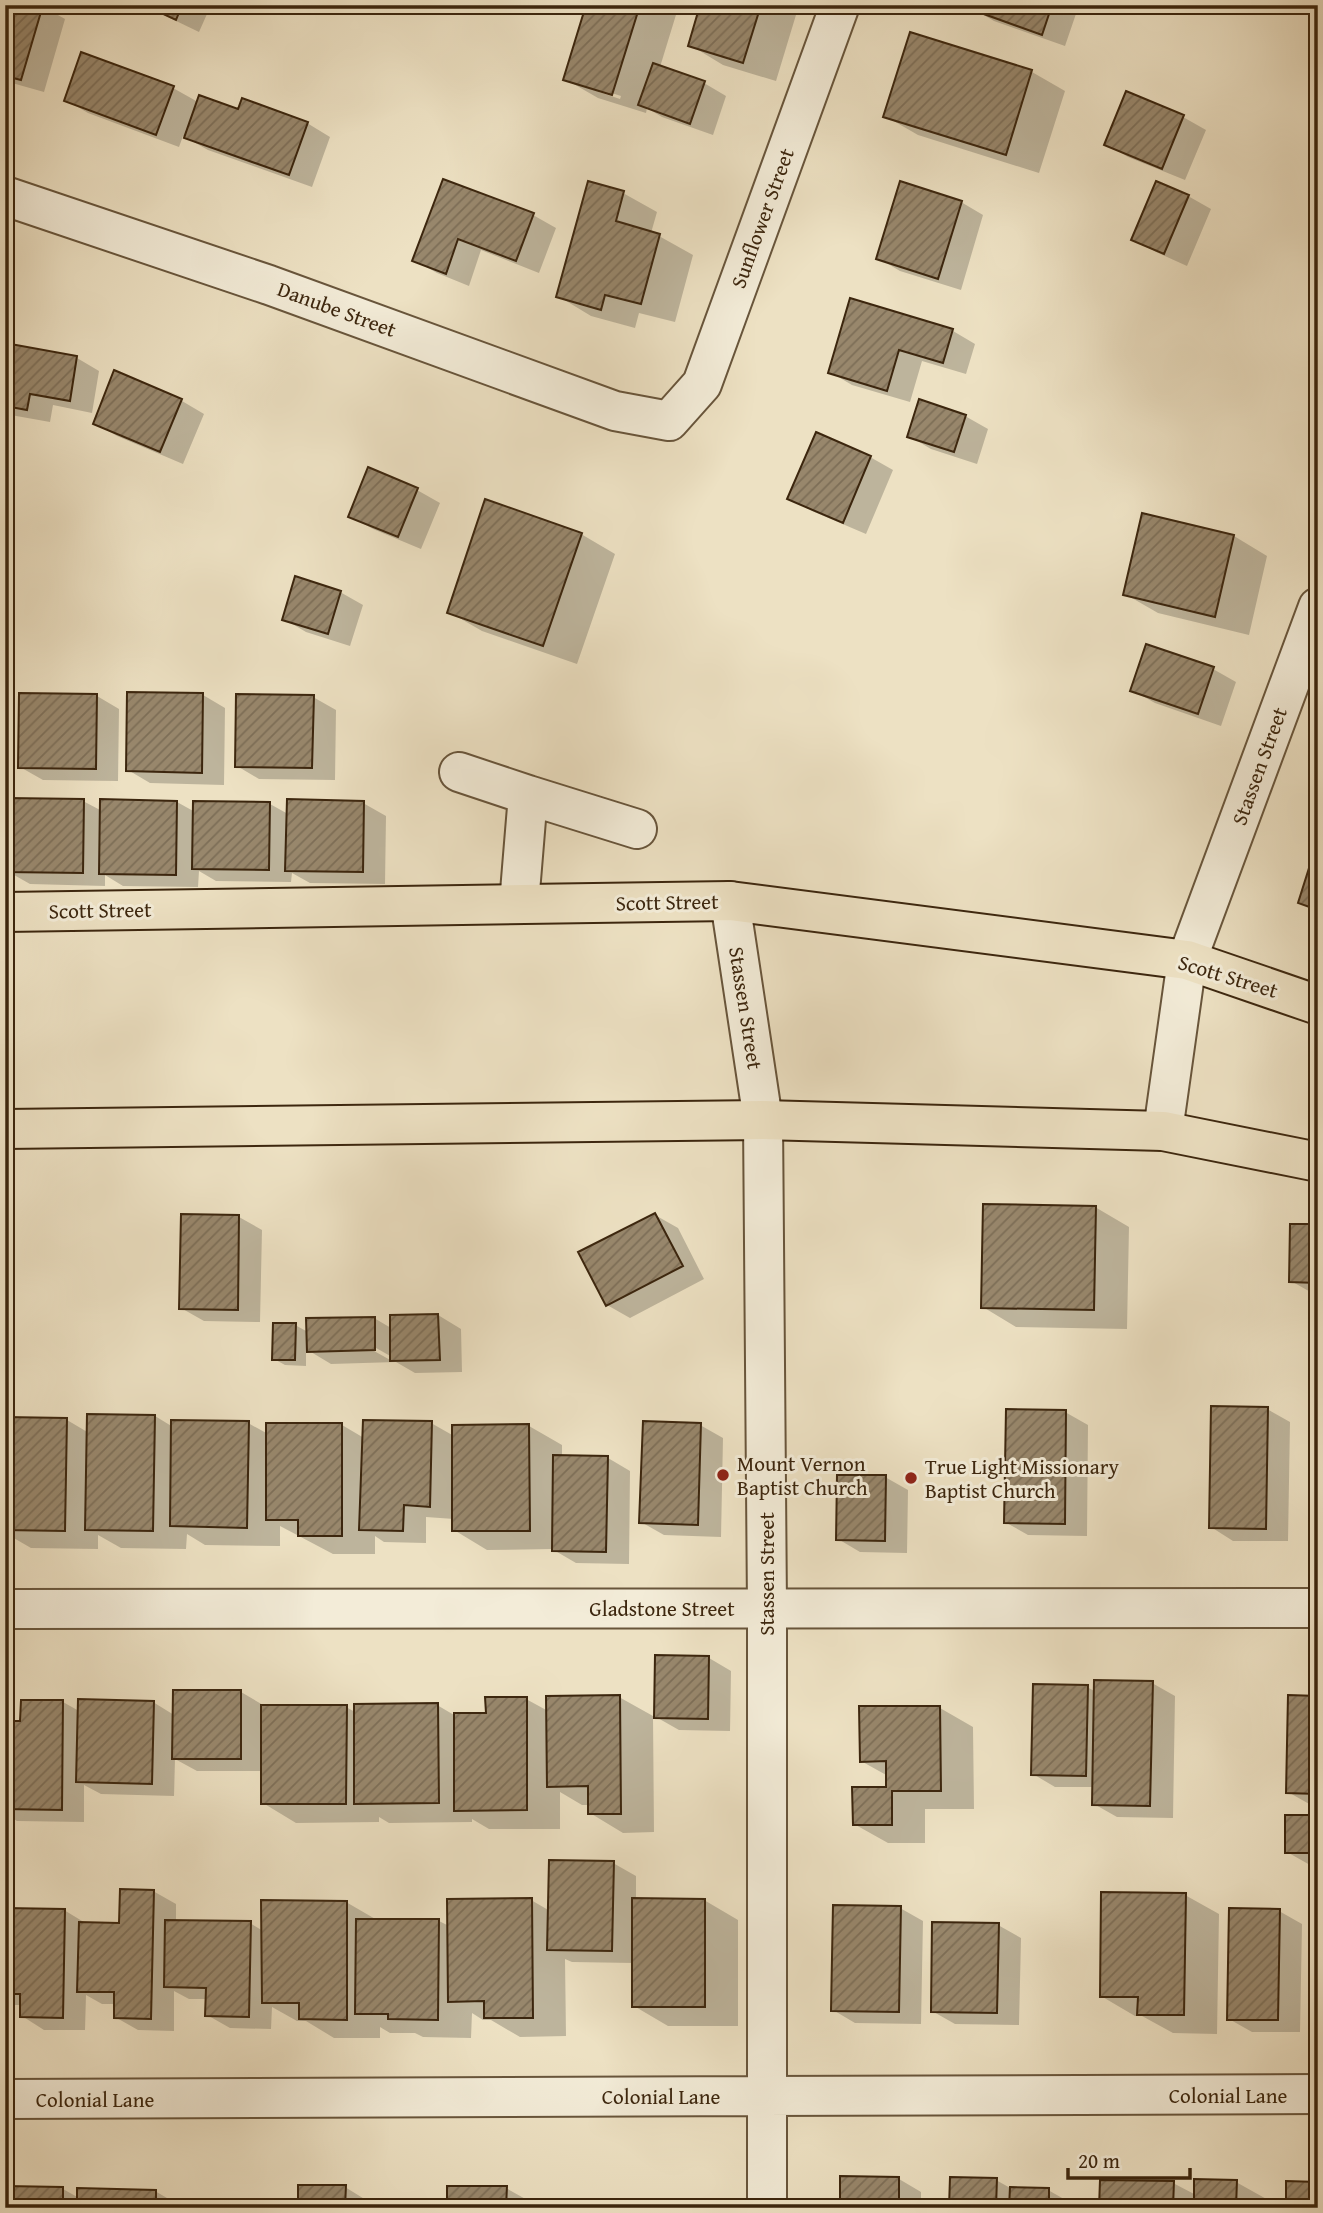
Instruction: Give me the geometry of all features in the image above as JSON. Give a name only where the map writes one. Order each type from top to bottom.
[{"type":"main road","name":"Scott Street","points":[[5,912],[730,901],[1187,960],[1318,1005]]},
{"type":"main road","points":[[5,1129],[763,1120],[1163,1131],[1318,1162]]},
{"type":"street","name":"Sunflower Street","points":[[669,421],[702,384],[840,5]]},
{"type":"street","name":"Danube Street","points":[[5,196],[282,289],[615,411],[669,421]]},
{"type":"street","name":"Stassen Street","points":[[1163,1131],[1187,960],[1318,607]]},
{"type":"street","points":[[459,772],[637,829]]},
{"type":"street","points":[[519,904],[528,795]]},
{"type":"street","name":"Stassen Street","points":[[730,901],[763,1120],[767,1608],[767,2208]]},
{"type":"street","name":"Gladstone Street","points":[[5,1609],[1318,1608]]},
{"type":"street","name":"Colonial Lane","points":[[5,2099],[1318,2094]]},
{"type":"building","points":[[5,5],[43,5],[21,80],[5,76]]},
{"type":"building","points":[[144,5],[182,5],[176,20]]},
{"type":"building","points":[[586,5],[640,5],[612,95],[563,80]]},
{"type":"building","points":[[700,5],[761,5],[743,63],[688,46]]},
{"type":"building","points":[[971,5],[1052,5],[1042,35],[970,9]]},
{"type":"building","points":[[910,32],[1032,70],[1006,155],[883,117]]},
{"type":"building","points":[[81,52],[174,86],[156,135],[64,101]]},
{"type":"building","points":[[653,63],[705,81],[690,124],[638,105]]},
{"type":"building","points":[[1126,91],[1184,115],[1162,169],[1104,145]]},
{"type":"building","points":[[199,95],[238,109],[242,98],[308,122],[289,175],[184,138]]},
{"type":"building","points":[[443,179],[534,213],[516,261],[458,239],[446,274],[412,261]]},
{"type":"building","points":[[588,181],[624,191],[616,221],[660,234],[641,304],[605,295],[601,310],[556,297]]},
{"type":"building","points":[[900,181],[962,201],[938,279],[876,259]]},
{"type":"building","points":[[1156,181],[1189,195],[1164,254],[1131,240]]},
{"type":"building","points":[[850,298],[953,329],[943,363],[899,350],[887,391],[828,373]]},
{"type":"building","points":[[5,343],[77,356],[70,401],[30,394],[27,410],[5,406]]},
{"type":"building","points":[[114,370],[182,399],[160,452],[93,424]]},
{"type":"building","points":[[919,399],[966,415],[954,452],[907,437]]},
{"type":"building","points":[[816,432],[871,456],[843,523],[787,499]]},
{"type":"building","points":[[368,467],[418,488],[398,537],[348,517]]},
{"type":"building","points":[[485,499],[582,533],[543,646],[447,613]]},
{"type":"building","points":[[1142,513],[1234,535],[1215,617],[1123,595]]},
{"type":"building","points":[[295,576],[341,591],[328,634],[282,620]]},
{"type":"building","points":[[1146,644],[1214,667],[1198,714],[1130,691]]},
{"type":"building","points":[[127,692],[203,693],[202,773],[126,771]]},
{"type":"building","points":[[19,693],[97,694],[96,769],[18,768]]},
{"type":"building","points":[[236,694],[314,695],[312,768],[235,767]]},
{"type":"building","points":[[7,798],[84,799],[83,873],[5,872]]},
{"type":"building","points":[[100,799],[177,801],[176,875],[99,874]]},
{"type":"building","points":[[287,799],[364,801],[363,872],[285,871]]},
{"type":"building","points":[[193,801],[270,802],[269,870],[192,869]]},
{"type":"building","points":[[1309,868],[1318,871],[1318,910],[1298,903]]},
{"type":"building","points":[[983,1204],[1096,1206],[1094,1310],[981,1308]]},
{"type":"building","points":[[655,1213],[683,1266],[606,1306],[578,1252]]},
{"type":"building","points":[[181,1214],[239,1215],[238,1310],[179,1309]]},
{"type":"building","points":[[1290,1224],[1318,1224],[1318,1283],[1289,1282]]},
{"type":"building","points":[[438,1314],[440,1360],[390,1361],[390,1315]]},
{"type":"building","points":[[375,1317],[375,1350],[307,1352],[306,1318]]},
{"type":"building","points":[[273,1323],[296,1323],[295,1360],[272,1360]]},
{"type":"building","points":[[1211,1406],[1268,1407],[1266,1529],[1209,1528]]},
{"type":"building","points":[[1006,1409],[1066,1410],[1065,1524],[1004,1523]]},
{"type":"building","points":[[87,1414],[155,1415],[153,1531],[85,1530]]},
{"type":"building","points":[[5,1417],[67,1418],[65,1531],[5,1530]]},
{"type":"building","points":[[171,1420],[249,1421],[247,1528],[170,1526]]},
{"type":"building","points":[[363,1420],[432,1421],[430,1507],[404,1505],[403,1531],[359,1530]]},
{"type":"building","points":[[643,1421],[701,1423],[698,1525],[639,1523]]},
{"type":"building","points":[[266,1423],[342,1423],[342,1536],[298,1536],[298,1520],[266,1520]]},
{"type":"building","points":[[529,1424],[530,1531],[452,1531],[452,1425]]},
{"type":"building","points":[[553,1455],[608,1456],[606,1552],[552,1551]]},
{"type":"building","points":[[837,1475],[886,1475],[885,1541],[836,1540]]},
{"type":"building","points":[[655,1655],[709,1656],[708,1719],[654,1718]]},
{"type":"building","points":[[1094,1680],[1153,1681],[1150,1806],[1092,1805]]},
{"type":"building","points":[[1033,1684],[1088,1685],[1086,1776],[1031,1775]]},
{"type":"building","points":[[173,1690],[241,1690],[241,1759],[172,1759]]},
{"type":"building","points":[[620,1695],[621,1814],[588,1814],[588,1786],[547,1787],[546,1696]]},
{"type":"building","points":[[1288,1695],[1318,1696],[1318,1794],[1286,1793]]},
{"type":"building","points":[[485,1697],[527,1697],[527,1810],[454,1811],[454,1713],[486,1713]]},
{"type":"building","points":[[78,1699],[154,1701],[152,1784],[76,1782]]},
{"type":"building","points":[[21,1700],[63,1700],[62,1810],[5,1809],[5,1721],[20,1721]]},
{"type":"building","points":[[438,1703],[439,1803],[354,1804],[354,1704]]},
{"type":"building","points":[[261,1705],[347,1705],[346,1804],[261,1804]]},
{"type":"building","points":[[859,1706],[940,1706],[941,1791],[892,1791],[892,1825],[853,1825],[852,1787],[886,1787],[886,1761],[860,1762]]},
{"type":"building","points":[[1285,1815],[1314,1815],[1314,1823],[1318,1823],[1318,1853],[1285,1853]]},
{"type":"building","points":[[549,1860],[614,1861],[612,1951],[547,1950]]},
{"type":"building","points":[[120,1889],[154,1890],[151,2019],[114,2018],[114,1992],[77,1992],[79,1922],[119,1923]]},
{"type":"building","points":[[1101,1892],[1186,1893],[1184,2015],[1137,2015],[1138,1997],[1100,1997]]},
{"type":"building","points":[[532,1898],[533,2018],[484,2018],[484,2001],[448,2002],[447,1899]]},
{"type":"building","points":[[632,1898],[705,1899],[705,2007],[632,2007]]},
{"type":"building","points":[[261,1900],[347,1901],[347,2020],[299,2019],[299,2003],[262,2003]]},
{"type":"building","points":[[833,1905],[901,1906],[899,2012],[831,2011]]},
{"type":"building","points":[[5,1908],[65,1909],[63,2018],[20,2017],[20,1994],[5,1994]]},
{"type":"building","points":[[1229,1908],[1280,1909],[1278,2020],[1227,2020]]},
{"type":"building","points":[[356,1919],[439,1919],[438,2020],[388,2019],[388,2014],[355,2014]]},
{"type":"building","points":[[165,1920],[251,1921],[249,2017],[205,2016],[206,1988],[164,1987]]},
{"type":"building","points":[[932,1922],[999,1923],[997,2013],[931,2012]]},
{"type":"building","points":[[840,2176],[899,2177],[899,2208],[840,2208]]},
{"type":"building","points":[[950,2177],[997,2178],[996,2208],[949,2208]]},
{"type":"building","points":[[1194,2179],[1237,2180],[1236,2208],[1194,2208]]},
{"type":"building","points":[[1100,2180],[1174,2181],[1173,2208],[1099,2208]]},
{"type":"building","points":[[1286,2181],[1318,2182],[1318,2208],[1286,2208]]},
{"type":"building","points":[[298,2185],[346,2185],[345,2208],[298,2208]]},
{"type":"building","points":[[5,2186],[63,2187],[63,2208],[5,2208]]},
{"type":"building","points":[[447,2186],[507,2186],[506,2208],[447,2208]]},
{"type":"building","points":[[1010,2187],[1049,2188],[1049,2208],[1009,2208]]},
{"type":"building","points":[[77,2188],[156,2190],[156,2208],[77,2208]]},
{"type":"building","points":[[388,2199],[436,2199],[436,2208],[388,2208]]},
{"type":"place","name":"Mount Vernon Baptist Church","points":[[723,1475]]},
{"type":"place","name":"True Light Missionary Baptist Church","points":[[911,1478]]}]
